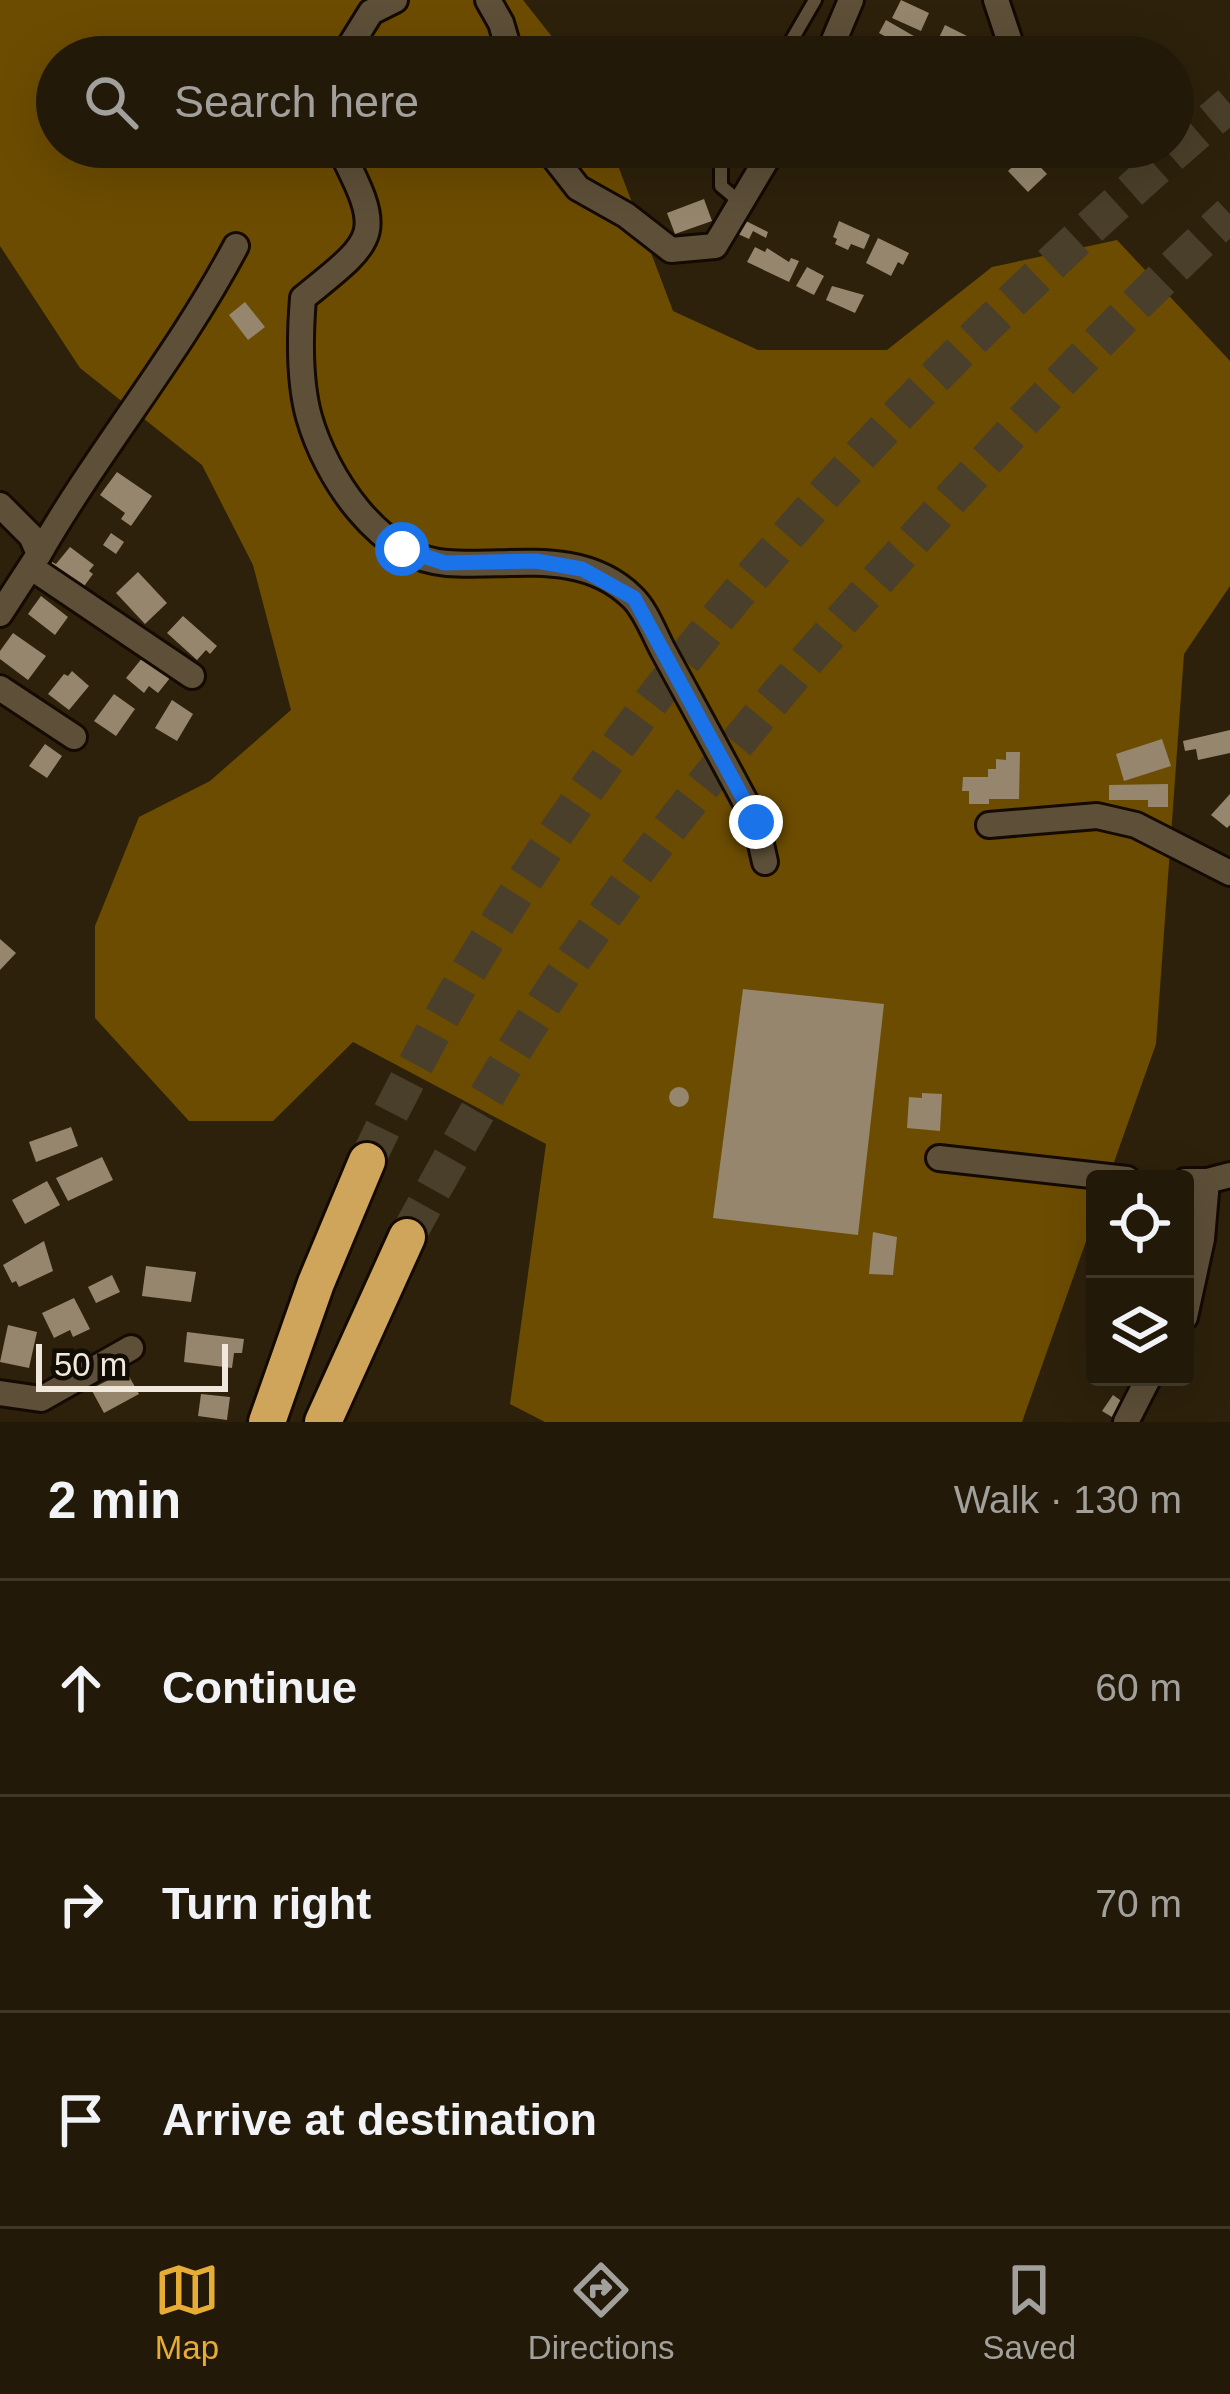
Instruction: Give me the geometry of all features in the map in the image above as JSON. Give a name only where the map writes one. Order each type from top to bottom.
[{"type":"highway","points":[[267,1422],[322,1265],[367,1161]]},
{"type":"highway","points":[[323,1422],[406,1237]]},
{"type":"street","points":[[356,36],[371,12],[395,0]]},
{"type":"street","points":[[488,0],[505,36]]},
{"type":"street","points":[[835,36],[850,0]]},
{"type":"street","points":[[996,0],[1008,36]]},
{"type":"street","points":[[349,168],[367,203],[370,226],[353,258],[303,298],[300,329],[308,414],[328,464],[387,538],[422,558],[445,563],[536,561],[582,569],[634,598],[756,822],[765,862]]},
{"type":"street","points":[[562,168],[578,188],[626,214],[671,250],[715,246],[761,168]]},
{"type":"street","points":[[0,614],[75,491],[202,311],[236,246]]},
{"type":"street","points":[[0,505],[31,536],[35,561],[192,676]]},
{"type":"street","points":[[0,688],[74,737]]},
{"type":"street","points":[[989,824],[1097,816],[1136,824],[1230,873]]},
{"type":"street","points":[[939,1158],[1086,1174]]},
{"type":"street","points":[[1194,1278],[1207,1179]]},
{"type":"street","points":[[0,1393],[41,1399],[131,1348]]},
{"type":"street","points":[[1126,1422],[1144,1386]]},
{"type":"lane","points":[[794,36],[815,0]]},
{"type":"lane","points":[[721,168],[721,186],[740,202]]},
{"type":"shaded area","points":[[0,0],[523,0],[551,36],[36,36],[36,168],[619,168],[673,311],[758,350],[887,350],[992,267],[1117,240],[1230,361],[1230,586],[1184,654],[1156,1044],[1111,1170],[1086,1170],[1086,1241],[1022,1422],[545,1422],[510,1404],[546,1144],[353,1042],[273,1121],[189,1121],[95,1018],[95,926],[139,817],[210,781],[291,710],[253,565],[202,465],[80,368],[0,246]]},
{"type":"building","points":[[901,0],[929,13],[921,31],[892,18]]},
{"type":"building","points":[[886,20],[914,36],[884,36],[879,33]]},
{"type":"building","points":[[945,25],[967,36],[940,36]]},
{"type":"building","points":[[1041,168],[1047,174],[1028,192],[1008,171]]},
{"type":"building","points":[[704,199],[712,221],[675,234],[667,213]]},
{"type":"building","points":[[744,220],[768,232],[766,238],[753,231],[749,239],[738,234]]},
{"type":"building","points":[[839,221],[870,235],[864,249],[851,244],[848,250],[835,244]]},
{"type":"building","points":[[878,238],[909,253],[891,276],[866,263]]},
{"type":"building","points":[[755,247],[765,252],[767,248],[789,262],[791,258],[799,261],[789,282],[747,262]]},
{"type":"building","points":[[807,267],[824,276],[814,295],[796,286]]},
{"type":"building","points":[[832,286],[864,295],[855,313],[826,300]]},
{"type":"building","points":[[245,302],[265,327],[248,340],[229,315]]},
{"type":"building","points":[[117,472],[152,496],[131,526],[121,519],[125,513],[100,495]]},
{"type":"building","points":[[111,533],[124,542],[116,554],[103,545]]},
{"type":"building","points":[[70,547],[94,565],[82,589],[48,568]]},
{"type":"building","points":[[138,572],[167,603],[145,624],[116,593]]},
{"type":"building","points":[[41,596],[68,617],[55,635],[28,614]]},
{"type":"building","points":[[183,616],[217,646],[210,654],[206,650],[197,660],[167,633]]},
{"type":"building","points":[[13,633],[46,656],[28,680],[0,659]]},
{"type":"building","points":[[143,657],[170,678],[158,693],[149,686],[144,693],[126,678]]},
{"type":"building","points":[[72,671],[89,686],[69,710],[48,694]]},
{"type":"building","points":[[114,694],[135,709],[116,736],[94,721]]},
{"type":"building","points":[[172,700],[193,714],[177,741],[155,728]]},
{"type":"building","points":[[1230,730],[1230,753],[1198,760],[1196,749],[1185,751],[1183,741]]},
{"type":"building","points":[[1162,739],[1171,766],[1124,781],[1116,754]]},
{"type":"building","points":[[45,744],[62,756],[47,778],[29,766]]},
{"type":"building","points":[[1006,752],[1020,752],[1019,799],[969,804],[969,791],[962,791],[963,777],[988,777],[988,769],[996,769],[996,759],[1006,760]]},
{"type":"building","points":[[1168,784],[1168,807],[1148,807],[1148,800],[1109,800],[1109,785]]},
{"type":"building","points":[[1230,794],[1230,825],[1227,828],[1211,815]]},
{"type":"building","points":[[0,939],[16,953],[0,970]]},
{"type":"building","points":[[743,989],[884,1004],[858,1235],[713,1218]]},
{"type":"building","points":[[679,1087],[689,1097],[679,1107],[669,1097]]},
{"type":"building","points":[[922,1093],[942,1094],[940,1131],[907,1128],[909,1097],[922,1098]]},
{"type":"building","points":[[71,1127],[78,1146],[36,1162],[29,1142]]},
{"type":"building","points":[[102,1157],[113,1180],[68,1201],[56,1178]]},
{"type":"building","points":[[47,1181],[60,1205],[25,1224],[12,1200]]},
{"type":"building","points":[[873,1232],[897,1237],[893,1275],[869,1274]]},
{"type":"building","points":[[44,1241],[53,1271],[19,1287],[16,1281],[12,1283],[3,1265]]},
{"type":"building","points":[[146,1266],[196,1272],[191,1302],[142,1296]]},
{"type":"building","points":[[112,1275],[120,1292],[96,1303],[88,1287]]},
{"type":"building","points":[[74,1298],[90,1329],[73,1337],[70,1330],[54,1338],[42,1313]]},
{"type":"building","points":[[8,1325],[37,1332],[29,1368],[0,1362]]},
{"type":"building","points":[[187,1332],[244,1339],[242,1353],[234,1353],[232,1368],[184,1362]]},
{"type":"building","points":[[126,1371],[139,1394],[104,1413],[91,1389]]},
{"type":"building","points":[[201,1394],[230,1397],[227,1420],[198,1416]]},
{"type":"building","points":[[1113,1395],[1127,1405],[1117,1420],[1102,1411]]},
{"type":"tunnel","points":[[1194,136],[1230,104]]},
{"type":"tunnel","points":[[367,1161],[446,1010],[536,864],[635,723],[742,588],[977,335],[1158,168]]},
{"type":"tunnel","points":[[407,1237],[560,979],[723,760],[981,467],[1230,214]]},
{"type":"route","points":[[402,549],[445,563],[536,561],[582,569],[634,598],[756,822]]}]
